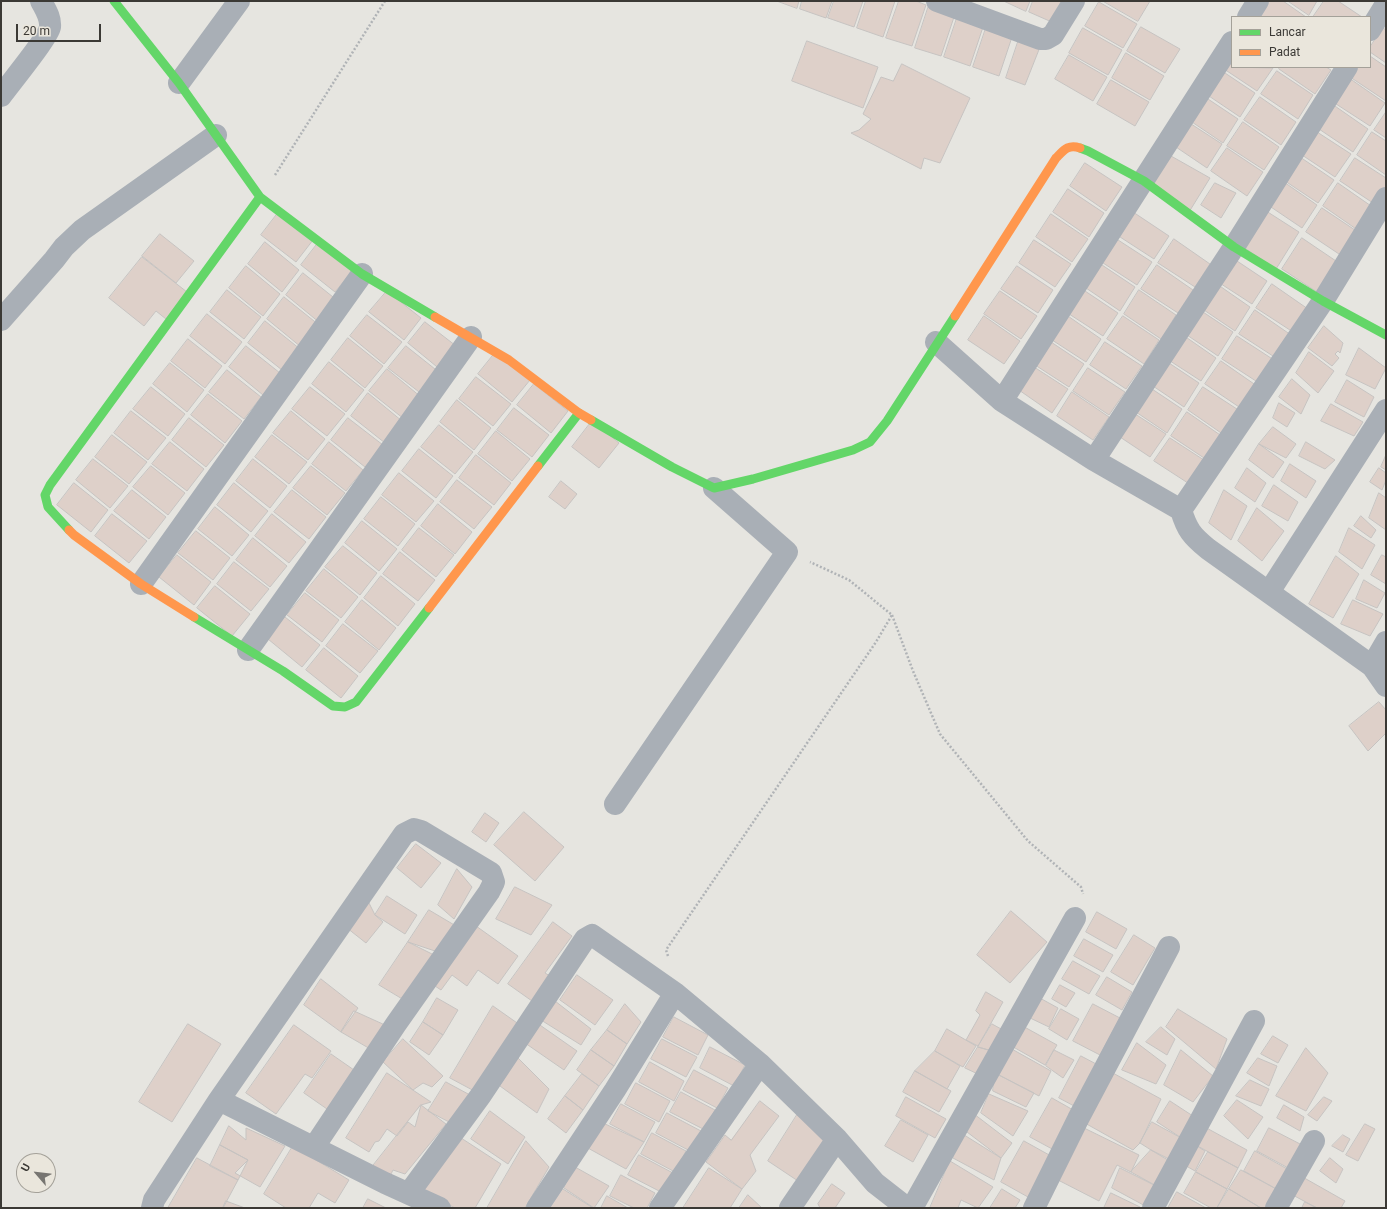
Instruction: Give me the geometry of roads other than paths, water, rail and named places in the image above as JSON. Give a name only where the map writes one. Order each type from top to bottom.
[{"type":"street","points":[[1,96],[43,40],[50,28],[49,16],[41,1]]},
{"type":"street","points":[[114,1],[178,83],[260,197],[362,274],[509,360],[579,413],[672,467],[714,488],[787,552],[615,804]]},
{"type":"street","points":[[178,83],[239,1]]},
{"type":"street","points":[[937,1],[1040,39],[1046,39],[1053,35],[1074,1]]},
{"type":"street","points":[[1249,16],[1258,1]]},
{"type":"street","points":[[1371,28],[1386,4]]},
{"type":"street","points":[[1002,401],[1231,44]]},
{"type":"street","points":[[1094,460],[1234,247],[1346,68]]},
{"type":"street","points":[[1,320],[64,247],[82,230],[216,135]]},
{"type":"street","points":[[714,488],[760,477],[853,450],[870,442],[887,421],[936,342],[1056,158],[1066,148],[1077,147],[1088,151],[1144,181],[1234,247],[1323,301],[1386,335]]},
{"type":"street","points":[[260,197],[50,485],[45,495],[48,507],[74,535],[141,584],[283,671],[334,706],[346,707],[356,702],[579,413]]},
{"type":"street","points":[[1181,510],[1323,301],[1386,198]]},
{"type":"street","points":[[141,584],[362,274]]},
{"type":"street","points":[[248,650],[470,337]]},
{"type":"street","points":[[936,342],[1002,401],[1094,460],[1181,510],[1187,527],[1196,539],[1372,666],[1386,686]]},
{"type":"street","points":[[1269,592],[1386,410]]},
{"type":"street","points":[[1372,666],[1386,642]]},
{"type":"street","points":[[152,1208],[154,1200],[218,1100],[404,834],[414,829],[421,831],[490,873],[494,882],[489,892],[396,1024],[314,1147]]},
{"type":"street","points":[[912,1208],[990,1072],[1074,918]]},
{"type":"street","points":[[409,1193],[481,1095],[588,936],[592,935],[596,936],[675,993],[760,1064],[837,1139],[875,1183],[907,1208]]},
{"type":"street","points":[[1034,1208],[1078,1119],[1169,947]]},
{"type":"street","points":[[537,1208],[675,993]]},
{"type":"street","points":[[1152,1208],[1254,1021]]},
{"type":"street","points":[[660,1208],[760,1064]]},
{"type":"street","points":[[218,1100],[385,1183],[440,1208]]},
{"type":"street","points":[[790,1208],[837,1139]]},
{"type":"street","points":[[1276,1208],[1314,1141]]}]
